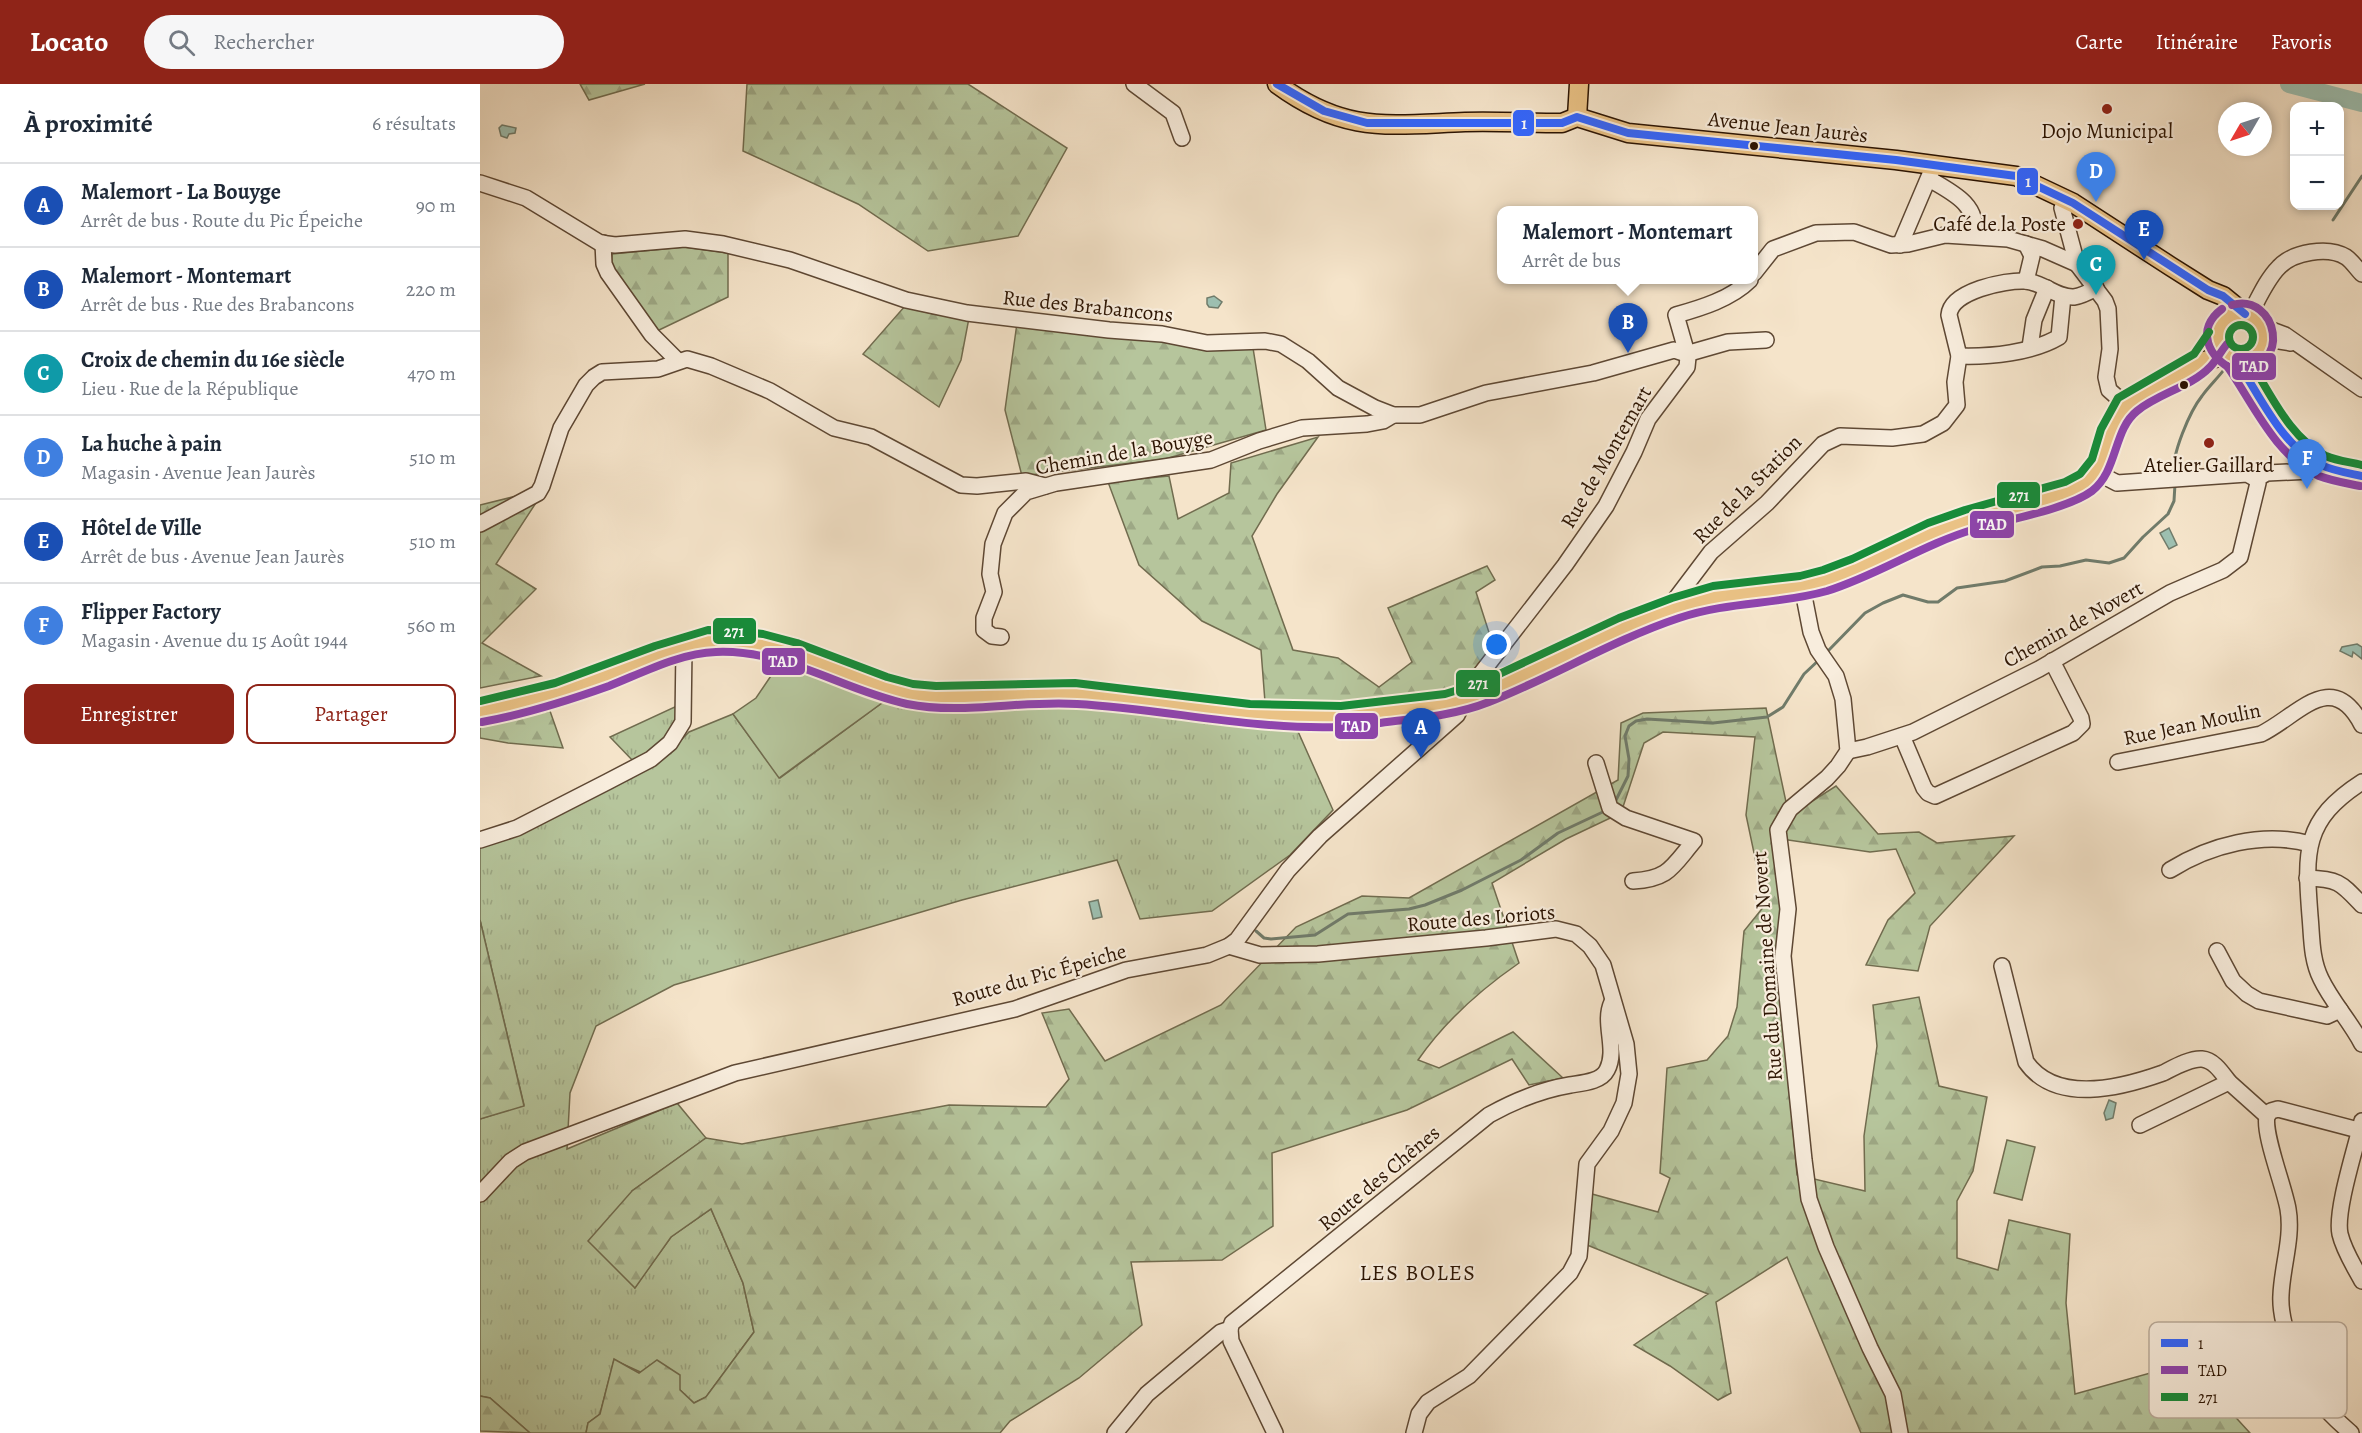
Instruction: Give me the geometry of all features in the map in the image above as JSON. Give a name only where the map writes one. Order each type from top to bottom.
[{"type":"main road","name":"Avenue Jean Jaurès","points":[[1277,84],[1300,101],[1335,117],[1369,124],[1562,123],[1577,117],[1628,133],[1932,172],[2016,176],[2066,200],[2208,290],[2223,296],[2252,319]]},
{"type":"main road","points":[[1577,117],[1579,91]]},
{"type":"main road","name":"Avenue Jean Jaurès","points":[[2208,290],[2224,314],[2226,344],[2251,384],[2287,434],[2305,455],[2318,464]]},
{"type":"main road","points":[[480,712],[512,708],[543,699],[684,647],[708,641],[760,644],[793,652],[884,687],[936,697],[1075,693],[1249,714],[1341,717],[1447,704],[1466,699],[1623,628],[1675,608],[1715,596],[1802,586],[1856,569],[1924,536],[1968,520],[2069,492],[2087,482],[2096,472],[2106,453],[2116,421],[2126,405],[2201,362],[2226,344],[2233,315],[2252,319],[2264,341],[2254,370],[2256,388]]},
{"type":"main road","points":[[2226,344],[2251,358],[2259,351]]},
{"type":"main road","points":[[2318,464],[2338,472],[2359,474]]},
{"type":"street","points":[[1134,84],[1173,113],[1182,138]]},
{"type":"street","points":[[1900,245],[1932,172],[1965,203],[1974,215],[1976,226],[1973,236]]},
{"type":"street","name":"Rue des Brabancons","points":[[480,183],[526,198],[603,243],[615,245],[685,239],[723,244],[790,260],[906,300],[967,313],[1162,334],[1207,343],[1265,341],[1281,344],[1308,362],[1338,388],[1393,415],[1420,415],[1486,393],[1593,373],[1674,350],[1686,354],[1728,342],[1766,340]]},
{"type":"street","points":[[2066,200],[2062,208],[2078,264],[2108,309],[2110,349],[2106,377],[2109,390],[2126,405]]},
{"type":"street","points":[[1758,268],[1773,249],[1816,233],[1854,232],[1891,245],[1945,235],[2008,239],[2066,257],[2078,264]]},
{"type":"street","points":[[603,243],[604,264],[608,273],[652,335],[678,361]]},
{"type":"street","points":[[2026,244],[2032,256],[2025,281],[2063,296],[2073,297],[2084,295],[2096,288]]},
{"type":"street","points":[[2252,319],[2272,275],[2289,259],[2308,253],[2331,252],[2346,257],[2362,274]]},
{"type":"street","name":"Rue de la Station","points":[[1675,608],[1674,601],[1711,552],[1767,503],[1823,444],[1840,436],[1892,438],[1923,434],[1943,423],[1957,405],[1956,382],[1959,356],[1949,310],[1968,292],[2025,281]]},
{"type":"street","points":[[1686,354],[1676,315],[1704,307],[1745,284]]},
{"type":"street","points":[[2030,347],[2034,320],[2047,288]]},
{"type":"street","points":[[1959,356],[2018,351],[2050,343],[2059,337],[2063,296]]},
{"type":"street","name":"Avenue Jean Jaurès","points":[[2252,319],[2280,332],[2362,389]]},
{"type":"street","points":[[2259,351],[2273,340],[2297,345]]},
{"type":"street","name":"Rue de Montemart","points":[[1466,699],[1472,685],[1565,565],[1606,506],[1634,452],[1648,418],[1687,367],[1686,354]]},
{"type":"street","points":[[480,524],[538,493],[561,428],[586,385],[594,377],[602,372],[658,369],[687,359],[711,366],[770,391],[834,428],[871,437],[961,484],[977,486],[1026,481],[1045,486]]},
{"type":"street","name":"Chemin de la Bouyge","points":[[1001,637],[992,636],[984,630],[984,618],[994,592],[990,574],[993,544],[1005,513],[1026,492],[1045,486],[1211,460],[1259,441],[1302,429],[1367,424],[1383,421],[1393,415]]},
{"type":"street","points":[[2096,472],[2117,483],[2247,474],[2256,479],[2267,473],[2311,471],[2318,464]]},
{"type":"street","name":"Chemin de Novert","points":[[1848,751],[1902,736],[2052,661],[2170,593],[2234,563],[2240,557],[2248,529],[2258,483],[2256,479]]},
{"type":"street","points":[[1802,586],[1810,632],[1822,656],[1836,676],[1844,699],[1848,751]]},
{"type":"street","points":[[480,840],[518,828],[651,759],[670,742],[683,722],[684,647]]},
{"type":"street","points":[[1902,736],[1924,788],[1935,796],[2073,733],[2082,724],[2081,718],[2052,661]]},
{"type":"street","name":"Rue Jean Moulin","points":[[2118,762],[2261,734],[2276,727],[2308,702],[2324,697],[2342,700],[2356,713],[2362,725]]},
{"type":"street","name":"Route du Pic Épeiche","points":[[480,1194],[512,1161],[525,1152],[735,1073],[1015,1009],[1126,970],[1207,955],[1229,946],[1237,940],[1288,870],[1312,844],[1457,715],[1466,699]]},
{"type":"street","name":"Rue du Domaine de Novert","points":[[1848,751],[1827,778],[1790,809],[1778,830],[1788,909],[1783,956],[1809,1199],[1830,1257],[1893,1394],[1900,1433]]},
{"type":"street","points":[[1596,763],[1610,808],[1626,818],[1694,841],[1663,876],[1652,880],[1633,881]]},
{"type":"street","points":[[2362,782],[2333,805],[2311,837],[2307,878],[2313,960],[2321,979],[2362,1044]]},
{"type":"street","points":[[2170,870],[2185,860],[2230,844],[2259,840],[2295,840],[2310,844]]},
{"type":"street","points":[[2307,878],[2328,879],[2342,884],[2362,905]]},
{"type":"street","name":"Route des Loriots","points":[[1229,946],[1260,955],[1318,954],[1556,929],[1576,934],[1590,946],[1603,965],[1626,1044],[1629,1074],[1624,1104],[1611,1131],[1587,1164],[1579,1256],[1570,1273],[1469,1376],[1428,1402],[1419,1414],[1414,1433]]},
{"type":"street","points":[[2217,951],[2233,981],[2259,1001],[2327,1016],[2340,1010]]},
{"type":"street","points":[[2002,966],[2026,1062],[2041,1078],[2058,1085],[2095,1091],[2105,1090],[2139,1082],[2199,1058],[2210,1061],[2229,1082],[2267,1116]]},
{"type":"street","name":"Route des Chênes","points":[[1230,1329],[1236,1319],[1350,1230],[1489,1115],[1513,1102],[1544,1090],[1597,1079],[1607,1071],[1611,1058],[1608,1010],[1613,999]]},
{"type":"street","points":[[2140,1125],[2229,1082]]},
{"type":"street","points":[[2283,1322],[2280,1296],[2289,1210],[2268,1129],[2267,1116],[2271,1111],[2278,1109],[2361,1128],[2340,1216],[2340,1233],[2346,1251],[2362,1281]]},
{"type":"street","points":[[1115,1433],[1147,1394],[1221,1332],[1230,1329],[1231,1341],[1275,1433]]},
{"type":"street","points":[[2335,1418],[2351,1433]]},
{"type":"green space","points":[[580,84],[645,84],[589,100]]},
{"type":"green space","points":[[747,84],[968,84],[1067,148],[1018,236],[928,251],[858,204],[743,151]]},
{"type":"green space","points":[[684,247],[728,253],[728,297],[657,331],[611,268],[612,254]]},
{"type":"green space","points":[[905,306],[933,314],[969,318],[961,360],[939,407],[863,354]]},
{"type":"green space","points":[[1017,323],[1253,348],[1266,430],[1165,459],[1022,476],[1005,410]]},
{"type":"green space","points":[[1318,437],[1277,494],[1252,536],[1293,650],[1338,658],[1379,687],[1412,662],[1388,608],[1487,566],[1495,580],[1476,592],[1494,648],[1450,696],[1368,705],[1265,702],[1261,650],[1202,621],[1139,565],[1108,482],[1169,476],[1178,519],[1229,493],[1231,463]]},
{"type":"green space","points":[[545,489],[496,564],[536,589],[482,643],[541,676],[480,688],[480,505]]},
{"type":"green space","points":[[781,661],[886,700],[779,778],[733,714],[756,698]]},
{"type":"green space","points":[[886,700],[938,708],[1065,706],[1296,727],[1333,810],[1290,855],[1212,911],[1140,919],[1117,860],[962,900],[674,985],[596,1026],[570,1093],[567,1149],[677,1103],[706,1138],[632,1191],[635,1287],[671,1237],[711,1209],[743,1283],[754,1332],[706,1397],[694,1403],[680,1390],[614,1360],[600,1414],[588,1423],[586,1433],[530,1433],[490,1398],[480,1396],[480,1119],[524,1105],[480,920],[480,844],[540,821],[658,763],[689,732],[733,714],[780,778]]},
{"type":"green space","points":[[679,705],[670,733],[665,740],[636,764],[610,737]]},
{"type":"green space","points":[[1766,708],[1789,816],[1836,786],[1878,834],[1919,832],[1937,843],[2014,836],[1930,926],[1918,971],[1866,965],[1888,920],[1915,893],[1896,849],[1870,852],[1774,838],[1782,909],[1777,947],[1797,1175],[1865,1191],[1864,1136],[1877,1046],[1873,1005],[1919,997],[1939,1086],[1987,1097],[1973,1171],[1957,1201],[1957,1258],[1998,1270],[2009,1220],[2070,1234],[2066,1303],[2075,1394],[2149,1373],[2149,1418],[2236,1418],[2250,1433],[1861,1433],[1787,1257],[1716,1302],[1731,1393],[1718,1400],[1670,1366],[1634,1345],[1708,1294],[1587,1245],[1592,1194],[1658,1212],[1670,1178],[1660,1173],[1667,1068],[1707,1060],[1728,1036],[1737,1007],[1744,931],[1765,905],[1746,815],[1755,737],[1663,732],[1644,743],[1621,813],[1566,839],[1492,883],[1519,963],[1464,1007],[1418,1060],[1439,1068],[1513,1032],[1563,1078],[1529,1085],[1512,1059],[1407,1110],[1272,1153],[1273,1226],[1222,1260],[1131,1262],[1142,1325],[1079,1378],[1010,1421],[1000,1433],[586,1433],[588,1423],[600,1414],[614,1359],[639,1373],[657,1360],[680,1375],[680,1390],[694,1403],[706,1397],[754,1332],[743,1283],[711,1209],[671,1237],[635,1288],[588,1241],[632,1191],[706,1138],[742,1144],[949,1105],[1046,1107],[1069,1079],[1042,1013],[1069,1009],[1105,1061],[1221,1005],[1296,927],[1362,896],[1409,898],[1618,780],[1621,723],[1643,713]]},
{"type":"green space","points":[[550,711],[563,748],[480,738],[480,720],[507,720]]},
{"type":"green space","points":[[480,920],[524,1106],[480,1119]]},
{"type":"green space","points":[[2007,1140],[2035,1147],[2022,1200],[1994,1193]]},
{"type":"green space","points":[[480,1396],[490,1398],[530,1433],[480,1431]]},
{"type":"shaded area","points":[[502,125],[516,128],[515,133],[509,134],[507,138],[501,136],[499,128]]},
{"type":"shaded area","points":[[1214,296],[1222,302],[1218,308],[1209,307],[1207,304],[1207,298]]},
{"type":"shaded area","points":[[2169,528],[2177,545],[2169,549],[2160,533]]},
{"type":"shaded area","points":[[2357,644],[2362,647],[2362,659],[2353,652],[2352,657],[2340,651],[2342,647]]},
{"type":"shaded area","points":[[1098,900],[1102,917],[1093,919],[1089,902]]},
{"type":"shaded area","points":[[2109,1100],[2116,1103],[2113,1118],[2106,1120],[2104,1113]]},
{"type":"waterway","points":[[2289,84],[2362,103]]},
{"type":"waterway","points":[[2333,220],[2362,176]]},
{"type":"waterway","points":[[2174,474],[2175,456],[2187,422],[2197,403],[2226,367]]},
{"type":"waterway","points":[[1827,652],[1865,613],[1903,595],[1928,602],[1938,602],[1957,588],[2005,581],[2042,567],[2060,566],[2086,560],[2109,563],[2124,558],[2168,514],[2174,501],[2175,484]]},
{"type":"waterway","points":[[1614,804],[1628,776],[1629,759],[1625,736],[1629,726],[1636,721],[1647,719],[1713,723],[1767,717],[1783,707],[1804,674],[1820,659]]},
{"type":"waterway","points":[[1256,931],[1264,938],[1271,939],[1315,935],[1348,914],[1409,909],[1425,905],[1462,890],[1521,860],[1558,833],[1607,810]]},
{"type":"transit line","name":"1","points":[[1277,84],[1324,111],[1367,123],[1562,123],[1577,117],[1628,133],[1896,160],[2016,176],[2073,203],[2208,290],[2223,296],[2245,314]]},
{"type":"transit line","name":"TAD","points":[[2222,309],[2209,325],[2207,334],[2212,351],[2225,365],[2234,370],[2253,367],[2266,358],[2272,346],[2273,333],[2268,320],[2260,310],[2248,304],[2232,305]]},
{"type":"transit line","name":"271","points":[[2241,325],[2249,329],[2253,337],[2249,345],[2241,349],[2233,345],[2229,337],[2233,329],[2241,325]]},
{"type":"transit line","name":"271","points":[[480,701],[555,683],[655,646],[708,630],[763,634],[797,643],[887,677],[913,684],[936,686],[1075,683],[1250,704],[1341,706],[1445,694],[1480,683],[1619,618],[1672,598],[1713,586],[1800,576],[1823,570],[1852,559],[1928,523],[1965,510],[2065,482],[2080,474],[2092,459],[2101,429],[2118,398],[2194,354],[2209,332]]},
{"type":"transit line","name":"TAD","points":[[482,722],[578,697],[675,660],[716,652],[741,653],[790,663],[883,698],[928,707],[970,708],[1077,704],[1307,727],[1358,726],[1451,713],[1489,702],[1630,637],[1679,618],[1716,609],[1790,599],[1827,591],[1864,577],[1956,535],[2053,509],[2081,497],[2092,491],[2107,473],[2129,419],[2155,399],[2202,374],[2212,365],[2227,344]]},
{"type":"transit line","name":"271","points":[[2245,354],[2289,424],[2300,437],[2312,448],[2326,456],[2362,465]]},
{"type":"transit line","name":"1","points":[[2236,360],[2283,433],[2294,446],[2321,465],[2362,476]]},
{"type":"transit line","name":"TAD","points":[[2227,366],[2266,427],[2290,456],[2319,476],[2360,486]]},
{"type":"place","name":"Dojo Municipal","points":[[2107,109]]},
{"type":"place","name":"La huche à pain","points":[[2096,202]]},
{"type":"place","name":"Café de la Poste","points":[[2078,224]]},
{"type":"place","name":"Hôtel de Ville","points":[[2144,260]]},
{"type":"place","name":"Croix de chemin du 16e siècle","points":[[2096,295]]},
{"type":"place","name":"Malemort - Montemart","points":[[1628,353]]},
{"type":"place","name":"Atelier Gaillard","points":[[2209,443]]},
{"type":"place","name":"Flipper Factory","points":[[2307,489]]},
{"type":"place","name":"Malemort - La Bouyge","points":[[1421,758]]},
{"type":"district","name":"LES BOLES","points":[[1418,1273]]}]
